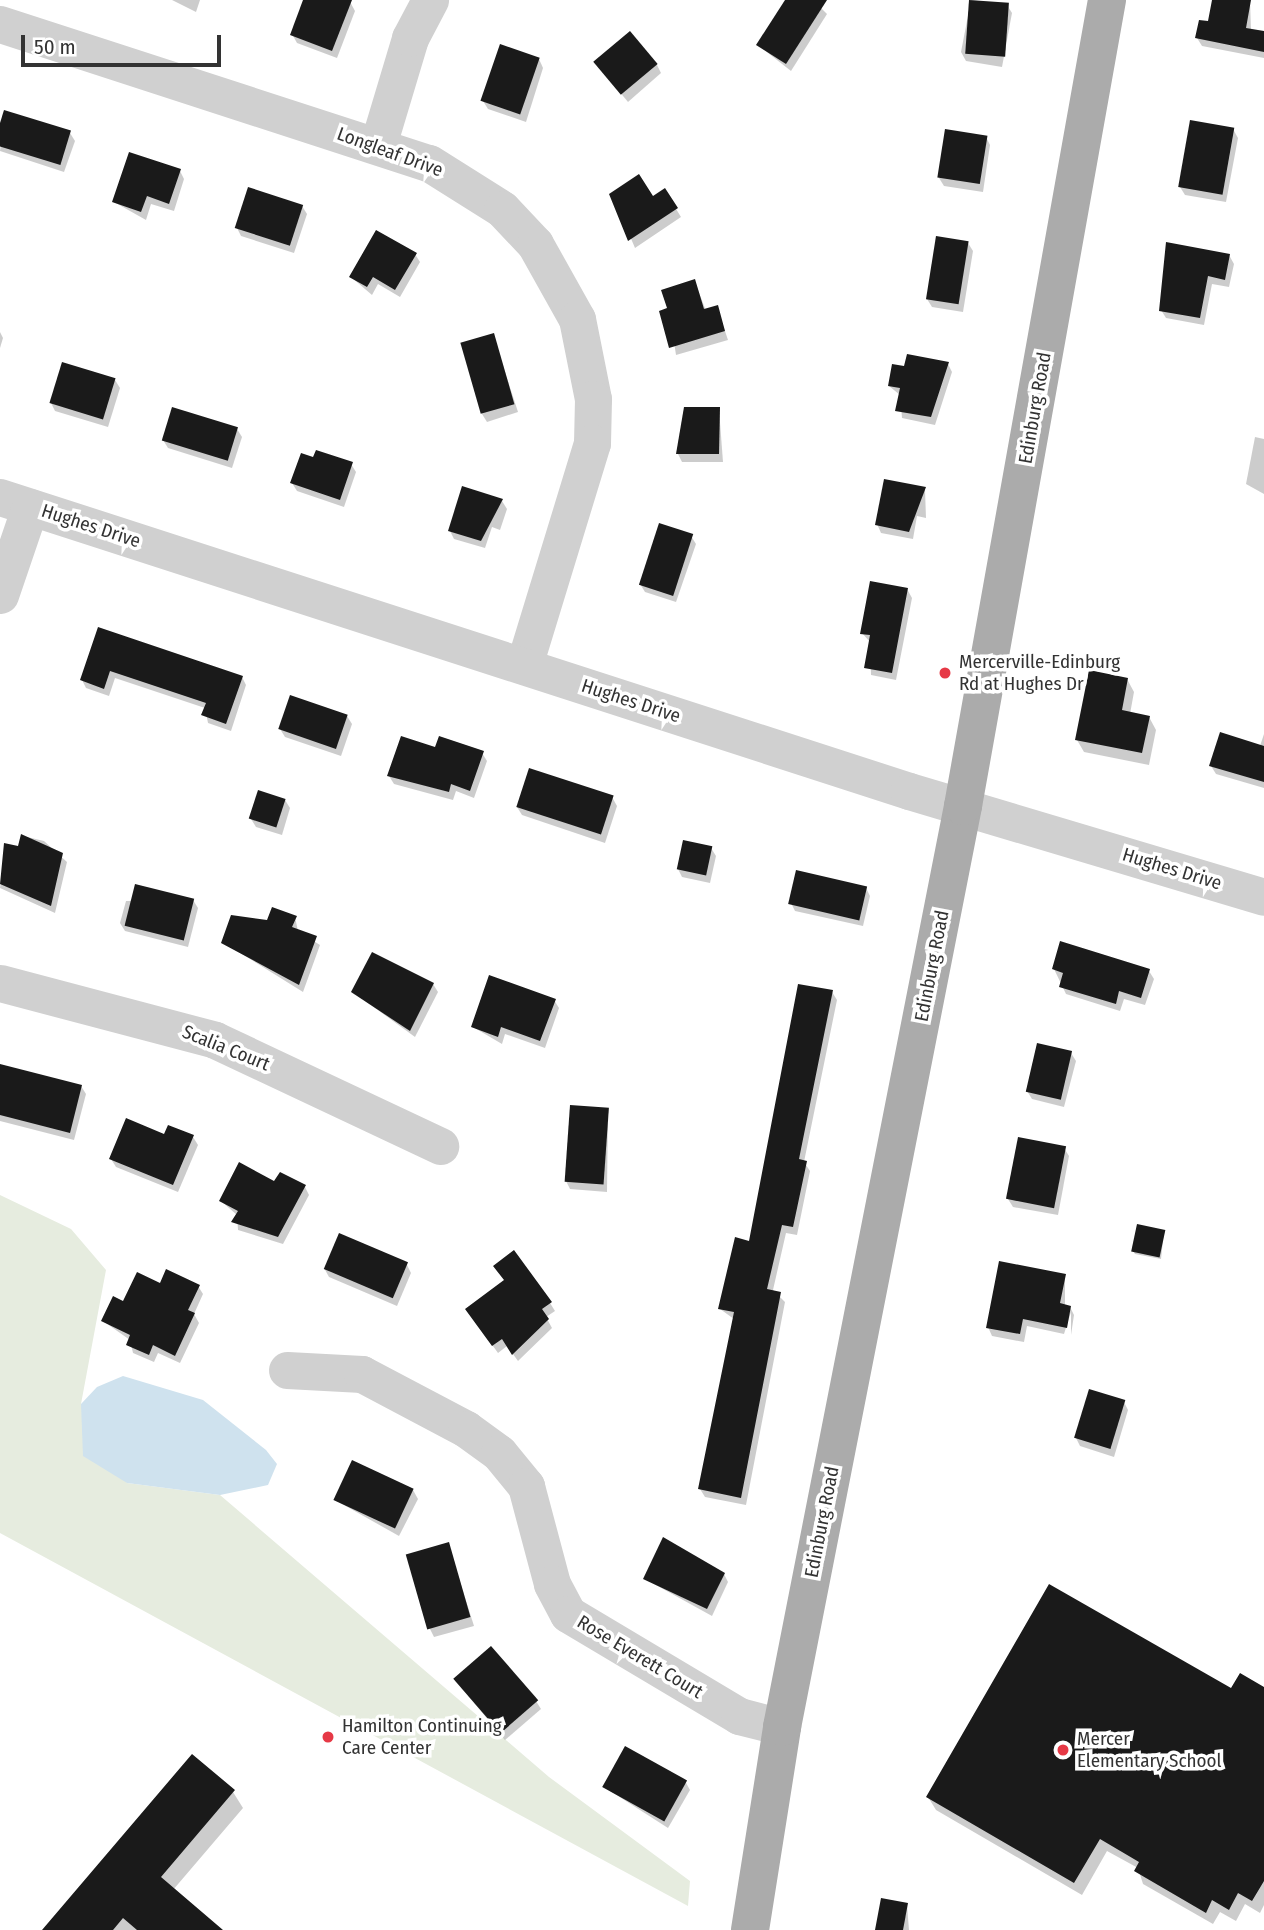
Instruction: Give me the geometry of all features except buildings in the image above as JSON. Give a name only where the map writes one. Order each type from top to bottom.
[{"type":"main road","name":"Edinburg Road","points":[[750,1930],[782,1727],[963,806],[1107,0]]},
{"type":"street","points":[[378,145],[410,38],[430,0]]},
{"type":"street","name":"Longleaf Drive","points":[[0,24],[429,163],[502,209],[535,244],[577,320],[592,387],[592,443],[524,666]]},
{"type":"street","points":[[0,595],[15,502]]},
{"type":"street","name":"Hughes Drive","points":[[15,502],[963,806],[1264,897]]},
{"type":"street","name":"Scalia Court","points":[[0,983],[215,1041],[440,1146]]},
{"type":"street","name":"Rose Everett Court","points":[[287,1370],[362,1374],[467,1429],[499,1453],[526,1486],[552,1584],[568,1615],[739,1716],[782,1727]]},
{"type":"shaded area","points":[[0,1195],[71,1229],[106,1270],[81,1404],[127,1483],[220,1495],[549,1777],[690,1881],[688,1906],[0,1533]]},
{"type":"water","points":[[123,1376],[203,1400],[266,1450],[277,1464],[268,1485],[220,1495],[127,1483],[83,1456],[81,1404],[97,1387]]},
{"type":"place","name":"Mercerville-Edinburg Rd at Hughes Dr","points":[[945,673]]},
{"type":"place","name":"Hamilton Continuing Care Center","points":[[328,1737]]},
{"type":"place","name":"Mercer Elementary School","points":[[1063,1750]]}]
